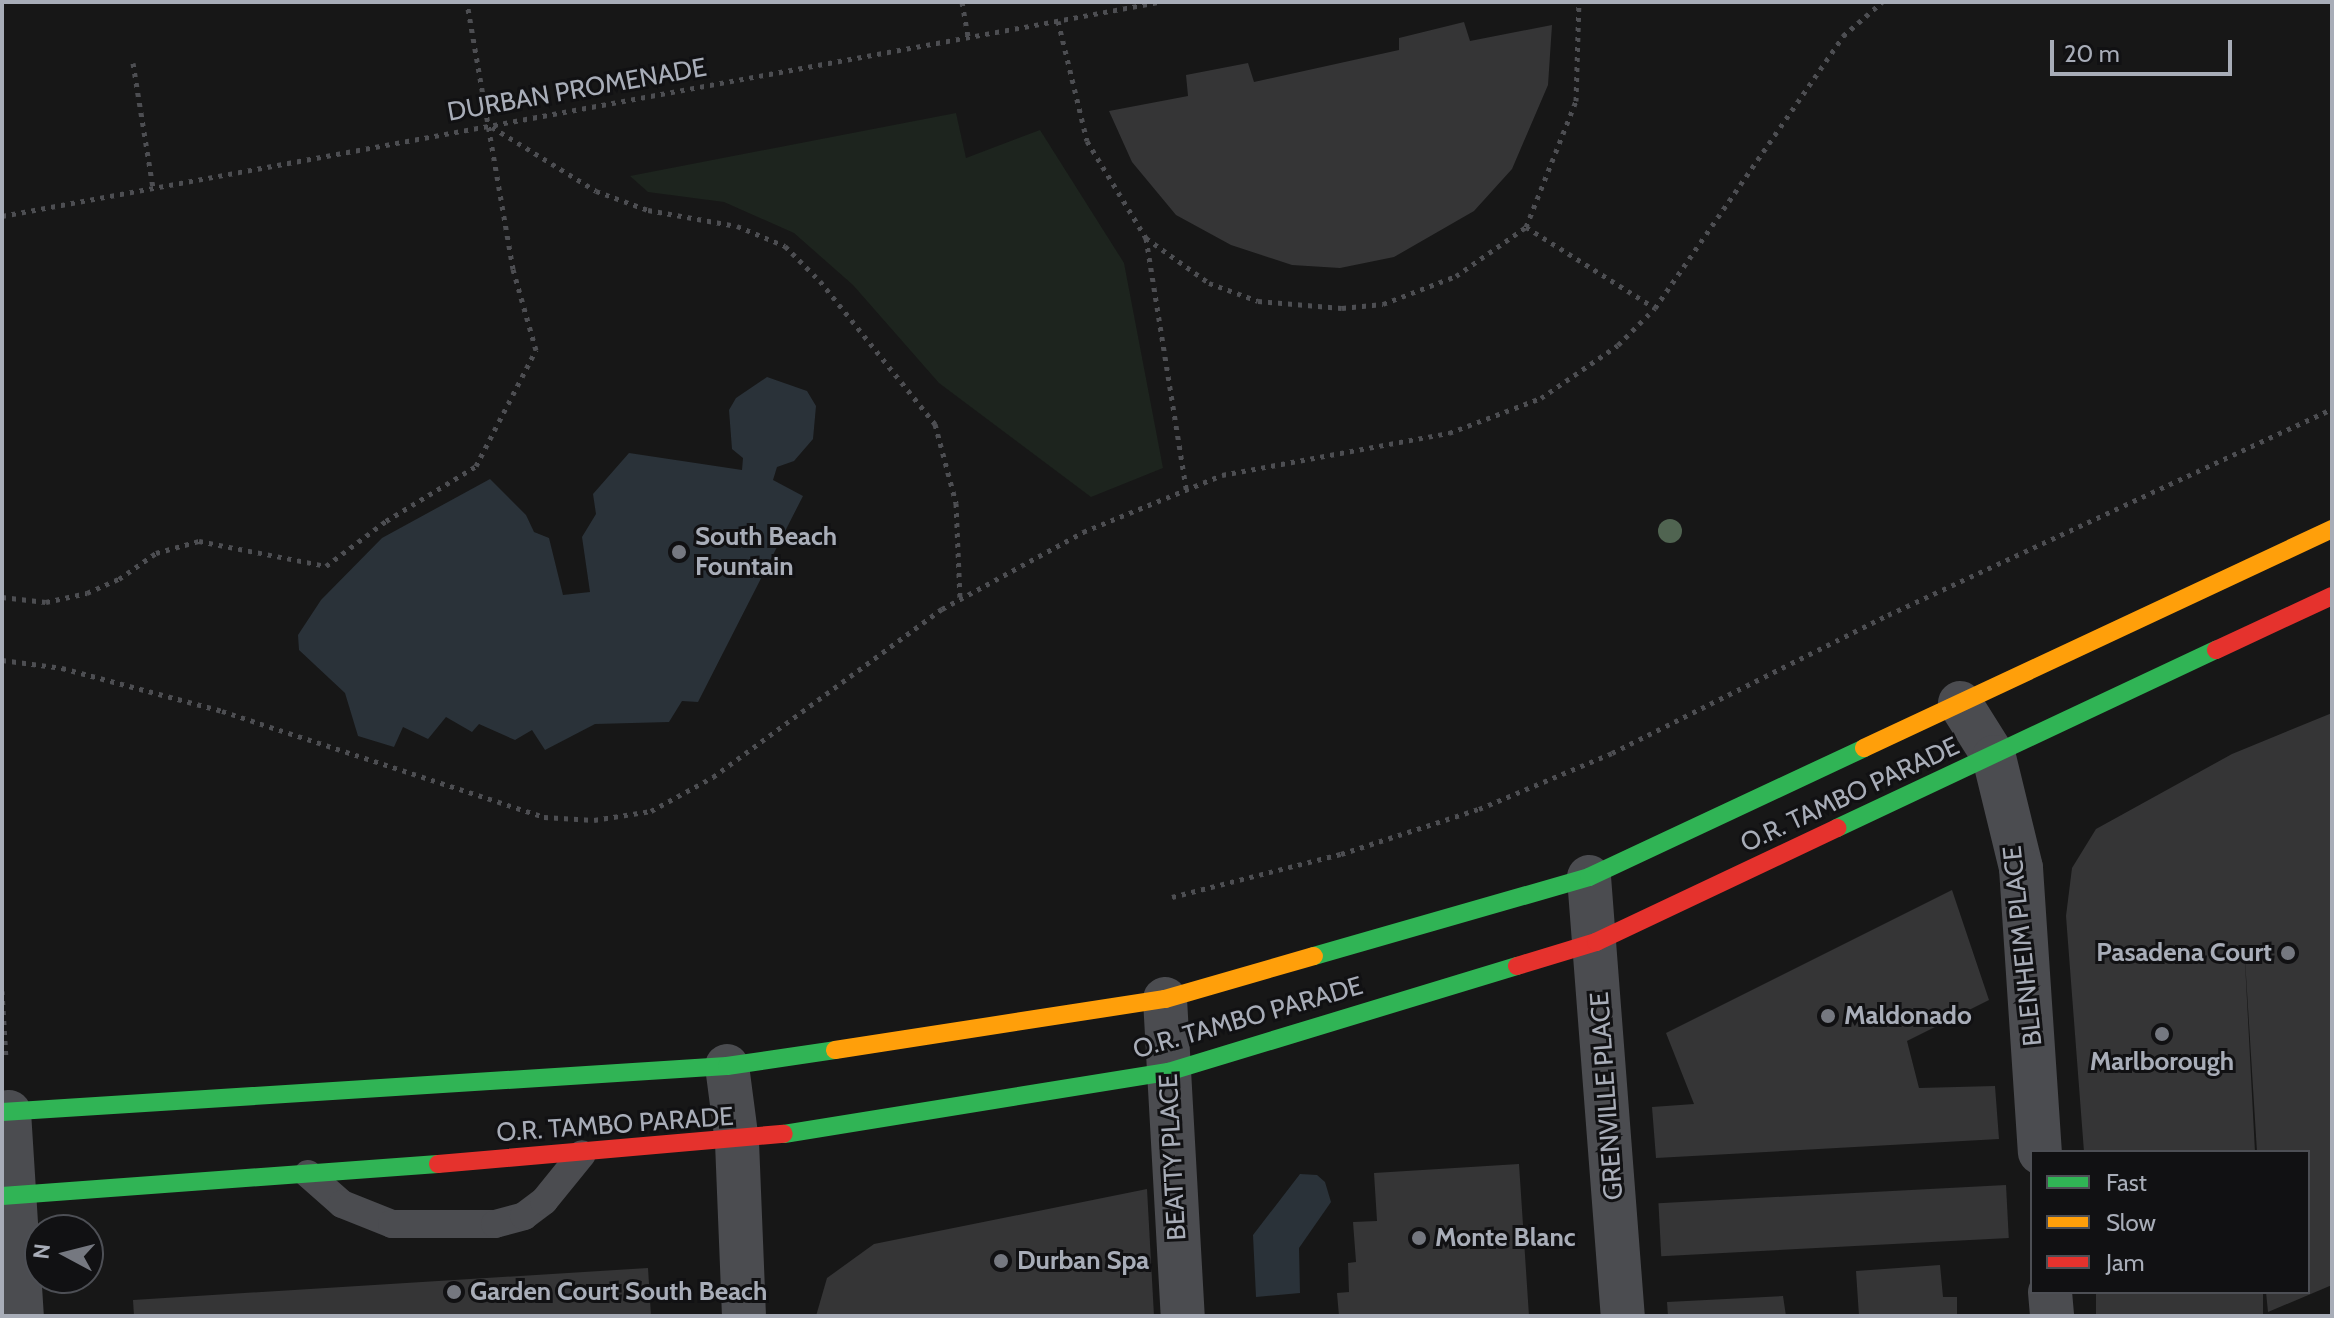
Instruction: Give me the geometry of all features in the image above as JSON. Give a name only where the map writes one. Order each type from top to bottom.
[{"type":"main road","name":"O.R. TAMBO PARADE","points":[[6,1112],[727,1066],[1165,999],[1589,877],[2332,529]]},
{"type":"main road","name":"O.R. TAMBO PARADE","points":[[9,1196],[737,1142],[1168,1072],[1596,942],[2332,596]]},
{"type":"street","name":"BLENHEIM PLACE","points":[[1960,703],[1994,757],[2021,868],[2040,1150]]},
{"type":"street","name":"GRENVILLE PLACE","points":[[1589,877],[1623,1316]]},
{"type":"street","name":"BEATTY PLACE","points":[[1165,999],[1183,1316]]},
{"type":"street","points":[[727,1066],[737,1142],[744,1316]]},
{"type":"street","points":[[6,1112],[9,1196],[22,1316]]},
{"type":"street","points":[[2050,1294],[2052,1316]]},
{"type":"lane","points":[[308,1174],[342,1204],[392,1224],[495,1224],[524,1216],[544,1201],[582,1154]]},
{"type":"path","points":[[2,597],[46,602],[87,593],[119,579],[156,553],[199,541],[326,566],[386,521],[476,466],[536,350],[513,269],[491,126],[467,2]]},
{"type":"path","points":[[962,2],[968,37]]},
{"type":"path","name":"DURBAN PROMENADE","points":[[2,216],[1159,2]]},
{"type":"path","points":[[1146,238],[1209,283],[1258,301],[1342,308],[1383,304],[1456,276],[1526,227],[1576,101],[1579,2]]},
{"type":"path","points":[[2,660],[62,668],[222,711],[544,817],[594,820],[651,811],[713,777],[960,599],[1083,532],[1186,489],[1282,460],[1449,433],[1541,398],[1618,345],[1655,308],[1843,36],[1882,2]]},
{"type":"path","points":[[1058,21],[1087,141],[1146,238],[1186,489]]},
{"type":"path","points":[[133,63],[153,188]]},
{"type":"path","points":[[491,126],[596,191],[648,210],[737,226],[785,246],[811,272],[935,424],[956,503],[960,599]]},
{"type":"path","points":[[1526,227],[1655,308]]},
{"type":"path","points":[[1172,897],[1341,854],[1492,804],[1612,753],[1888,615],[2332,409]]},
{"type":"path","points":[[2,991],[6,1112]]},
{"type":"shaded area","points":[[956,113],[966,158],[1040,130],[1124,263],[1163,468],[1091,497],[939,383],[853,285],[794,233],[724,202],[648,192],[630,176]]},
{"type":"shaded area","name":"South Beach Fountain","points":[[767,377],[807,391],[816,406],[813,439],[794,461],[777,467],[773,480],[803,496],[698,702],[682,701],[669,722],[595,724],[545,750],[532,730],[515,740],[479,724],[472,732],[446,717],[428,739],[403,727],[394,747],[358,736],[345,693],[299,650],[298,635],[321,600],[382,538],[490,479],[526,515],[534,532],[549,538],[563,595],[590,592],[582,537],[596,514],[593,494],[629,453],[742,470],[743,458],[732,449],[729,410],[736,398]]},
{"type":"shaded area","points":[[1300,1174],[1317,1175],[1325,1182],[1331,1202],[1299,1248],[1300,1293],[1256,1297],[1253,1235]]},
{"type":"building","points":[[1464,22],[1470,41],[1552,25],[1548,85],[1512,169],[1474,211],[1394,257],[1340,268],[1292,265],[1231,245],[1176,215],[1132,162],[1109,111],[1188,96],[1186,75],[1248,63],[1254,82],[1399,50],[1399,38]]},
{"type":"building","points":[[2332,713],[2332,1285],[2268,1312],[2266,1294],[2310,1294],[2310,1150],[2257,1150],[2244,943],[2255,1150],[2084,1150],[2066,916],[2072,868],[2096,829],[2232,754]]},
{"type":"building","name":"Maldonado","points":[[1952,890],[1989,1000],[1907,1041],[1919,1088],[1995,1086],[1999,1139],[1656,1158],[1652,1107],[1694,1104],[1666,1033]]},
{"type":"building","name":"Monte Blanc","points":[[1519,1164],[1529,1316],[1339,1316],[1337,1293],[1349,1292],[1348,1263],[1356,1262],[1353,1222],[1377,1221],[1374,1173]]},
{"type":"building","points":[[2006,1185],[2009,1238],[1661,1256],[1658,1203]]},
{"type":"building","name":"Durban Spa","points":[[1147,1189],[1154,1316],[816,1316],[827,1278],[874,1244]]},
{"type":"building","points":[[1940,1265],[1943,1297],[1957,1297],[1957,1316],[1859,1316],[1856,1271]]},
{"type":"building","name":"Garden Court South Beach","points":[[648,1268],[651,1316],[134,1316],[133,1300]]},
{"type":"building","points":[[2096,1294],[2263,1294],[2263,1316],[2096,1316]]},
{"type":"building","points":[[1783,1296],[1786,1316],[1668,1316],[1667,1302]]},
{"type":"traffic: fast","points":[[1837,828],[2216,650]]},
{"type":"traffic: fast","points":[[1314,956],[1589,877],[1864,748]]},
{"type":"traffic: fast","points":[[784,1134],[1168,1072],[1517,966]]},
{"type":"traffic: fast","points":[[2,1112],[727,1066],[835,1050]]},
{"type":"traffic: fast","points":[[2,1196],[438,1164]]},
{"type":"traffic: slow","points":[[1864,748],[2332,529]]},
{"type":"traffic: slow","points":[[835,1050],[1165,999],[1314,956]]},
{"type":"traffic: jam","points":[[2216,650],[2332,596]]},
{"type":"traffic: jam","points":[[1517,966],[1596,942],[1837,828]]},
{"type":"traffic: jam","points":[[438,1164],[784,1134]]},
{"type":"place","name":"South Beach Fountain","points":[[679,552]]},
{"type":"place","name":"Pasadena Court","points":[[2288,953]]},
{"type":"place","name":"Maldonado","points":[[1828,1016]]},
{"type":"place","name":"Marlborough","points":[[2162,1034]]},
{"type":"place","name":"Monte Blanc","points":[[1419,1238]]},
{"type":"place","name":"Durban Spa","points":[[1001,1261]]},
{"type":"place","name":"Garden Court South Beach","points":[[454,1292]]}]
